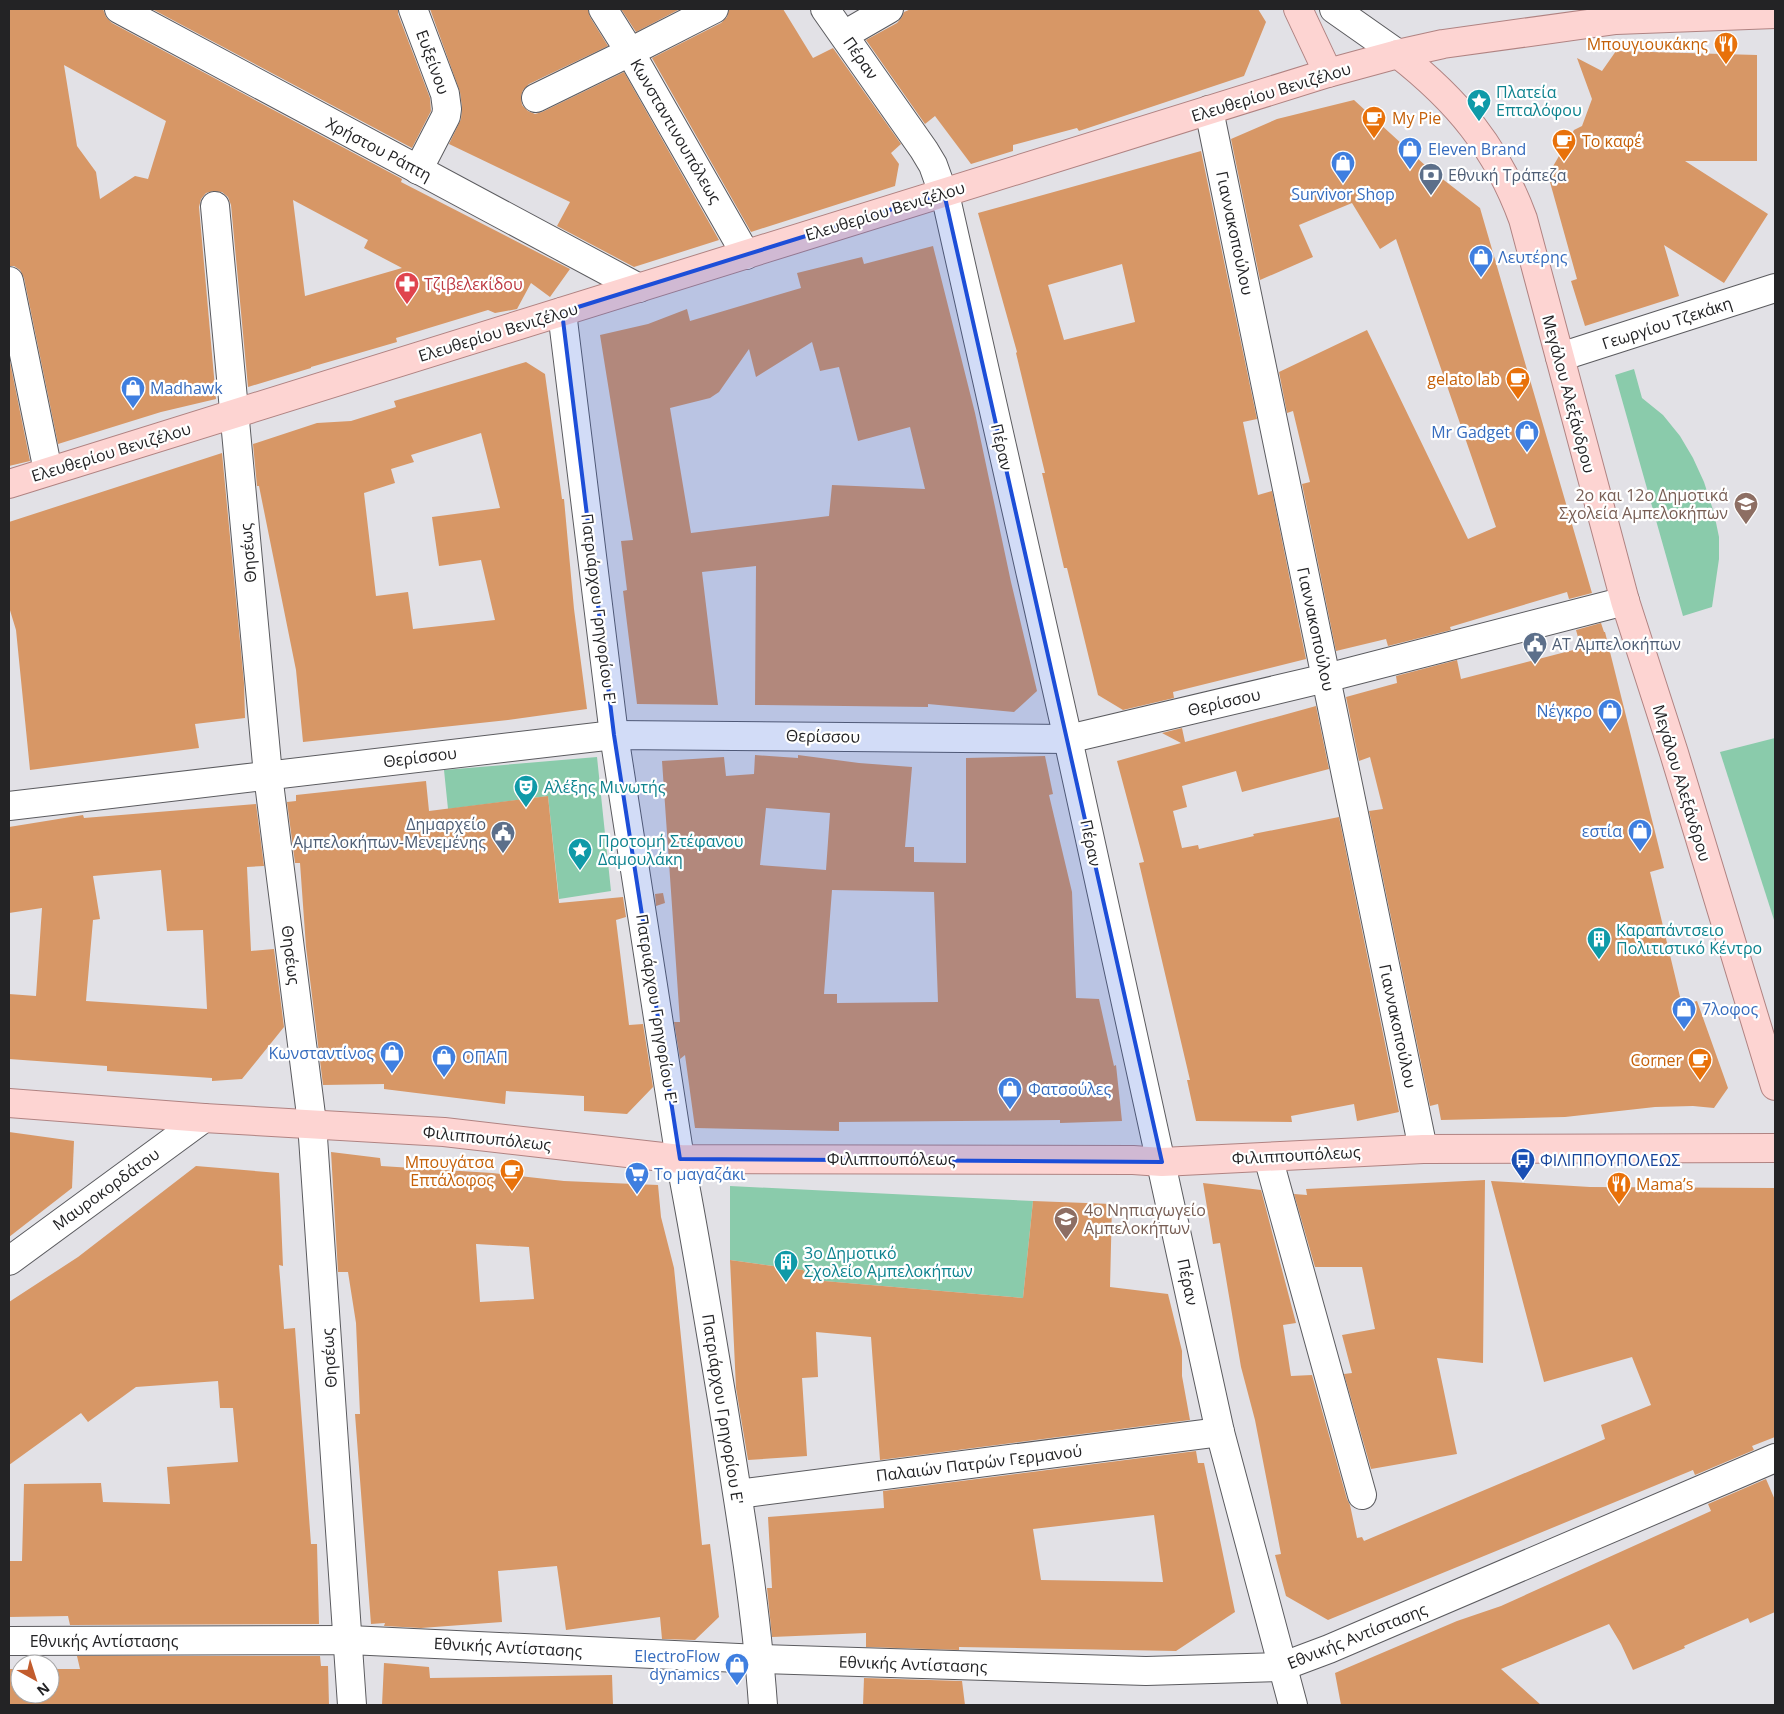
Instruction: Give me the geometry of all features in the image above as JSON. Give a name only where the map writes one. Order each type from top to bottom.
[{"type":"main road","points":[[1298,9],[1328,74]]},
{"type":"main road","name":"Ελευθερίου Βενιζέλου","points":[[9,484],[1210,110],[1398,54],[1443,44],[1616,20],[1767,12]]},
{"type":"main road","name":"Μεγάλου Αλεξάνδρου","points":[[1398,54],[1425,75],[1464,115],[1481,137],[1509,184],[1523,219],[1625,601],[1677,763],[1775,1086]]},
{"type":"main road","name":"Φιλιππουπόλεως","points":[[9,1103],[204,1118],[444,1132],[680,1158],[1123,1160],[1162,1162],[1423,1149],[1775,1148]]},
{"type":"street","name":"Χρήστου Ράπτη","points":[[119,9],[639,288]]},
{"type":"street","name":"Ευξείνου","points":[[413,9],[445,94],[447,109],[443,123],[418,170]]},
{"type":"street","name":"Κωνσταντινουπόλεως","points":[[603,9],[630,52],[746,255]]},
{"type":"street","points":[[536,98],[714,9]]},
{"type":"street","name":"Πέραν","points":[[825,9],[924,150],[944,193],[1068,739],[1220,1432],[1281,1667],[1293,1705]]},
{"type":"street","points":[[844,34],[889,9]]},
{"type":"street","points":[[1334,9],[1398,54]]},
{"type":"street","name":"Γιαννακοπούλου","points":[[1210,110],[1423,1149]]},
{"type":"street","name":"Θησέως","points":[[215,206],[268,775],[312,1123],[352,1705]]},
{"type":"street","points":[[9,281],[48,472]]},
{"type":"street","name":"Γεωργίου Τζεκάκη","points":[[1560,357],[1775,288]]},
{"type":"street","name":"Πατριάρχου Γρηγορίου Ε'","points":[[562,312],[614,734],[680,1158],[738,1494],[760,1659],[763,1705]]},
{"type":"street","name":"Θερίσσου","points":[[9,806],[614,734],[1068,739],[1326,678],[1625,601]]},
{"type":"street","name":"Μαυροκορδάτου","points":[[9,1261],[204,1118]]},
{"type":"street","points":[[1268,1157],[1362,1495]]},
{"type":"street","name":"Παλαιών Πατρών Γερμανού","points":[[738,1494],[1220,1432]]},
{"type":"street","name":"Εθνικής Αντίστασης","points":[[9,1641],[349,1640],[760,1659],[1146,1671],[1281,1667],[1329,1649],[1775,1458]]},
{"type":"highlighted area","points":[[944,193],[1162,1162],[680,1159],[614,735],[562,312]]},
{"type":"green space","points":[[1634,369],[1642,398],[1663,415],[1680,436],[1693,458],[1704,482],[1719,537],[1719,559],[1712,607],[1683,616],[1615,375]]},
{"type":"green space","points":[[1775,738],[1775,923],[1720,752]]},
{"type":"green space","points":[[597,757],[611,891],[559,899],[548,796],[448,809],[444,770]]},
{"type":"green space","points":[[730,1186],[1033,1201],[1023,1298],[812,1280],[803,1270],[730,1260]]},
{"type":"building","points":[[9,9],[103,9],[106,17],[112,23],[402,179],[401,182],[570,269],[550,297],[531,283],[517,309],[495,313],[488,310],[396,338],[397,342],[248,387],[231,205],[228,197],[222,192],[213,191],[206,193],[201,199],[199,207],[216,399],[161,412],[58,444],[24,278],[20,270],[14,266],[9,266]],"holes":[[[64,65],[166,121],[148,179],[135,176],[100,199],[96,172],[77,146]],[[293,200],[368,240],[364,248],[402,268],[305,296]]]},
{"type":"building","points":[[152,9],[398,9],[398,14],[430,98],[431,111],[412,148]]},
{"type":"building","points":[[430,9],[588,9],[590,17],[608,46],[529,84],[523,90],[521,96],[522,105],[528,111],[535,114],[542,112],[624,72],[719,240],[634,267],[557,226],[570,202],[449,144],[461,119],[460,92]]},
{"type":"building","points":[[621,9],[680,9],[636,32]]},
{"type":"building","points":[[729,9],[783,9],[813,58],[833,48],[901,144],[891,153],[899,164],[895,186],[751,232],[652,58],[721,23],[727,17]]},
{"type":"building","points":[[911,9],[1258,9],[1266,22],[1244,76],[1079,131],[1077,128],[1013,145],[1013,151],[971,164],[935,116],[925,124],[866,40],[897,23],[904,12]]},
{"type":"building","points":[[1616,51],[1757,55],[1757,161],[1685,161],[1768,214],[1724,283],[1664,245],[1679,296],[1585,326],[1571,281],[1577,279],[1548,175],[1574,130],[1582,126],[1592,99],[1577,58],[1602,71]]},
{"type":"building","points":[[1354,100],[1427,167],[1480,208],[1592,593],[1569,599],[1567,592],[1450,627],[1451,630],[1388,646],[1386,639],[1336,651],[1302,484],[1310,482],[1293,411],[1287,413],[1279,372],[1367,330],[1468,539],[1496,527],[1396,239],[1380,249],[1352,203],[1299,225],[1313,257],[1260,280],[1231,139],[1277,119]]},
{"type":"building","points":[[1201,151],[1257,419],[1243,422],[1258,495],[1272,491],[1306,659],[1173,692],[1174,698],[1123,710],[1098,695],[1067,568],[1064,568],[1042,473],[1045,473],[1017,352],[978,213]],"holes":[[[1122,264],[1135,322],[1064,340],[1048,285]]]},
{"type":"building","points":[[933,246],[975,413],[1011,582],[1037,691],[1014,712],[928,704],[928,707],[755,705],[756,566],[702,572],[718,705],[637,704],[623,591],[627,590],[621,541],[633,540],[600,335],[648,324],[687,309],[690,321],[801,288],[797,273],[862,257],[864,264]],"holes":[[[812,342],[820,371],[839,367],[858,441],[910,427],[925,489],[832,485],[829,516],[691,533],[670,408],[710,398],[719,392],[749,349],[756,377]]]},
{"type":"building","points":[[9,357],[30,461],[9,466]]},
{"type":"building","points":[[526,362],[545,374],[562,499],[564,499],[574,609],[587,709],[508,720],[303,742],[296,670],[259,486],[257,486],[253,444],[317,423],[351,421],[396,407],[394,401]],"holes":[[[481,433],[500,508],[432,517],[439,566],[481,560],[495,620],[413,629],[408,592],[376,596],[364,493],[395,483],[391,469],[414,462],[411,455]]]},
{"type":"building","points":[[222,453],[244,683],[245,718],[195,724],[199,748],[30,770],[16,630],[9,607],[9,522]]},
{"type":"building","points":[[1601,623],[1605,632],[1664,868],[1650,872],[1682,1005],[1697,1001],[1728,1088],[1714,1108],[1693,1106],[1655,1107],[1565,1117],[1441,1120],[1438,1104],[1430,1106],[1369,811],[1383,809],[1370,757],[1359,761],[1346,697],[1397,683],[1396,676],[1457,660],[1461,679],[1581,648],[1576,630]]},
{"type":"building","points":[[1316,706],[1329,769],[1242,792],[1236,771],[1182,786],[1187,807],[1173,811],[1182,848],[1198,845],[1199,849],[1254,836],[1253,834],[1339,817],[1399,1112],[1357,1121],[1354,1104],[1291,1116],[1292,1122],[1196,1121],[1187,1080],[1190,1080],[1139,863],[1144,862],[1117,761],[1181,743],[1162,733],[1182,728],[1185,742]]},
{"type":"building","points":[[755,755],[798,758],[798,755],[859,763],[912,767],[905,847],[914,847],[914,862],[966,863],[966,758],[1045,756],[1053,794],[1049,795],[1072,892],[1076,998],[1099,999],[1114,1066],[1116,1065],[1122,1121],[1060,1123],[1060,1120],[839,1122],[839,1131],[695,1128],[685,1055],[680,1059],[674,1022],[680,1022],[662,761],[724,757],[726,776],[754,774]],"holes":[[[766,808],[830,813],[826,870],[760,865]],[[832,890],[934,892],[938,1002],[837,1003],[837,994],[824,994]]]},
{"type":"building","points":[[426,781],[429,811],[548,796],[559,903],[623,897],[626,917],[616,920],[629,1025],[643,1024],[653,1087],[627,1114],[584,1111],[584,1096],[506,1091],[505,1104],[384,1089],[384,1084],[323,1085],[306,947],[300,863],[295,863],[287,802],[296,801],[296,795]]},
{"type":"building","points":[[256,804],[264,866],[247,867],[251,951],[274,949],[284,1027],[242,1079],[212,1081],[212,1078],[107,1071],[107,1066],[9,1059],[9,994],[36,996],[42,908],[9,913],[9,827],[83,815],[84,818]],"holes":[[[161,870],[167,931],[203,930],[207,1009],[86,1001],[93,920],[100,919],[93,876]]]},
{"type":"building","points":[[663,893],[665,903],[656,906],[655,894]]},
{"type":"building","points":[[9,1132],[74,1141],[72,1188],[9,1237]]},
{"type":"building","points":[[331,1152],[380,1158],[381,1166],[492,1173],[564,1181],[658,1185],[661,1217],[674,1268],[702,1545],[710,1544],[719,1617],[695,1640],[662,1639],[660,1617],[566,1630],[557,1566],[498,1571],[502,1622],[421,1628],[384,1626],[385,1623],[371,1624],[355,1414],[360,1414],[356,1323],[348,1272],[338,1272]],"holes":[[[476,1244],[529,1247],[534,1299],[480,1302]]]},
{"type":"building","points":[[196,1166],[279,1173],[283,1266],[279,1265],[284,1329],[295,1328],[311,1544],[317,1544],[319,1624],[70,1625],[68,1616],[9,1617],[9,1561],[22,1561],[24,1484],[101,1483],[103,1502],[170,1504],[167,1467],[238,1462],[233,1408],[220,1408],[218,1381],[136,1387],[88,1422],[81,1413],[9,1465],[9,1302],[78,1257]]},
{"type":"building","points":[[1485,1180],[1483,1363],[1437,1358],[1457,1454],[1371,1469],[1344,1374],[1352,1373],[1342,1335],[1375,1329],[1362,1267],[1315,1267],[1294,1194],[1307,1195],[1306,1189]]},
{"type":"building","points":[[1491,1181],[1590,1187],[1775,1188],[1775,1437],[1752,1446],[1754,1450],[1695,1475],[1693,1470],[1328,1620],[1286,1596],[1275,1555],[1281,1554],[1255,1420],[1241,1367],[1220,1243],[1213,1244],[1203,1183],[1261,1190],[1296,1323],[1283,1325],[1291,1376],[1312,1375],[1350,1505],[1357,1538],[1362,1537],[1364,1541],[1605,1439],[1601,1425],[1651,1405],[1632,1357],[1544,1382]]},
{"type":"building","points":[[1033,1201],[1112,1204],[1110,1287],[1168,1294],[1182,1351],[1182,1376],[1190,1420],[880,1460],[871,1337],[816,1332],[818,1377],[802,1378],[807,1456],[748,1460],[736,1388],[730,1260],[803,1270],[812,1280],[1023,1298]]},
{"type":"building","points":[[1196,1451],[1198,1463],[1204,1463],[1235,1612],[1176,1651],[959,1647],[959,1650],[866,1647],[866,1633],[772,1637],[767,1588],[772,1588],[768,1517],[884,1508],[883,1491]],"holes":[[[1154,1515],[1163,1582],[1041,1580],[1033,1529]]]},
{"type":"building","points":[[1766,1479],[1775,1500],[1775,1612],[1750,1623],[1748,1618],[1633,1670],[1609,1624],[1501,1669],[1541,1705],[1341,1705],[1335,1673],[1457,1621],[1501,1606],[1711,1511],[1708,1504]]},
{"type":"building","points":[[77,1656],[320,1656],[321,1666],[328,1666],[329,1705],[9,1705],[9,1669],[10,1704],[60,1704],[60,1669],[80,1669]]},
{"type":"building","points":[[384,1663],[429,1667],[430,1678],[612,1675],[613,1705],[382,1705]]},
{"type":"building","points":[[864,1678],[962,1681],[965,1705],[863,1705]]},
{"type":"place","name":"Μπουγιουκάκης","points":[[1726,65]]},
{"type":"place","name":"Πλατεία Επταλόφου","points":[[1479,122]]},
{"type":"place","name":"My Pie","points":[[1374,139]]},
{"type":"place","name":"Το καφέ","points":[[1564,162]]},
{"type":"place","name":"Eleven Brand","points":[[1410,170]]},
{"type":"place","name":"Survivor Shop","points":[[1343,184]]},
{"type":"place","name":"Εθνική Τράπεζα","points":[[1431,196]]},
{"type":"place","name":"Λευτέρης","points":[[1481,278]]},
{"type":"place","name":"Τζιβελεκίδου","points":[[407,305]]},
{"type":"place","name":"gelato lab","points":[[1518,400]]},
{"type":"place","name":"Madhawk","points":[[133,409]]},
{"type":"place","name":"Mr Gadget","points":[[1527,453]]},
{"type":"place","name":"2ο και 12ο Δημοτικά Σχολεία Αμπελοκήπων","points":[[1746,525]]},
{"type":"place","name":"ΑΤ Αμπελοκήπων","points":[[1535,665]]},
{"type":"place","name":"Νέγκρο","points":[[1610,732]]},
{"type":"place","name":"Αλέξης Μινωτής","points":[[526,808]]},
{"type":"place","name":"εστία","points":[[1640,852]]},
{"type":"place","name":"Δημαρχείο Αμπελοκήπων-Μενεμένης","points":[[503,854]]},
{"type":"place","name":"Προτομή Στέφανου Δαμουλάκη","points":[[580,871]]},
{"type":"place","name":"Καραπάντσειο Πολιτιστικό Κέντρο","points":[[1599,960]]},
{"type":"place","name":"7λοφος","points":[[1684,1030]]},
{"type":"place","name":"Κωνσταντίνος","points":[[392,1074]]},
{"type":"place","name":"ΟΠΑΠ","points":[[444,1078]]},
{"type":"place","name":"Corner","points":[[1700,1081]]},
{"type":"place","name":"Φατσούλες","points":[[1010,1110]]},
{"type":"place","name":"ΦΙΛΙΠΠΟΥΠΟΛΕΩΣ","points":[[1523,1181]]},
{"type":"place","name":"Μπουγάτσα Επτάλοφος","points":[[512,1192]]},
{"type":"place","name":"Το μαγαζάκι","points":[[637,1195]]},
{"type":"place","name":"Mama’s","points":[[1619,1205]]},
{"type":"place","name":"4ο Νηπιαγωγείο Αμπελοκήπων","points":[[1066,1240]]},
{"type":"place","name":"3ο Δημοτικό Σχολείο Αμπελοκήπων","points":[[786,1283]]},
{"type":"place","name":"ElectroFlow dynamics","points":[[737,1686]]}]
